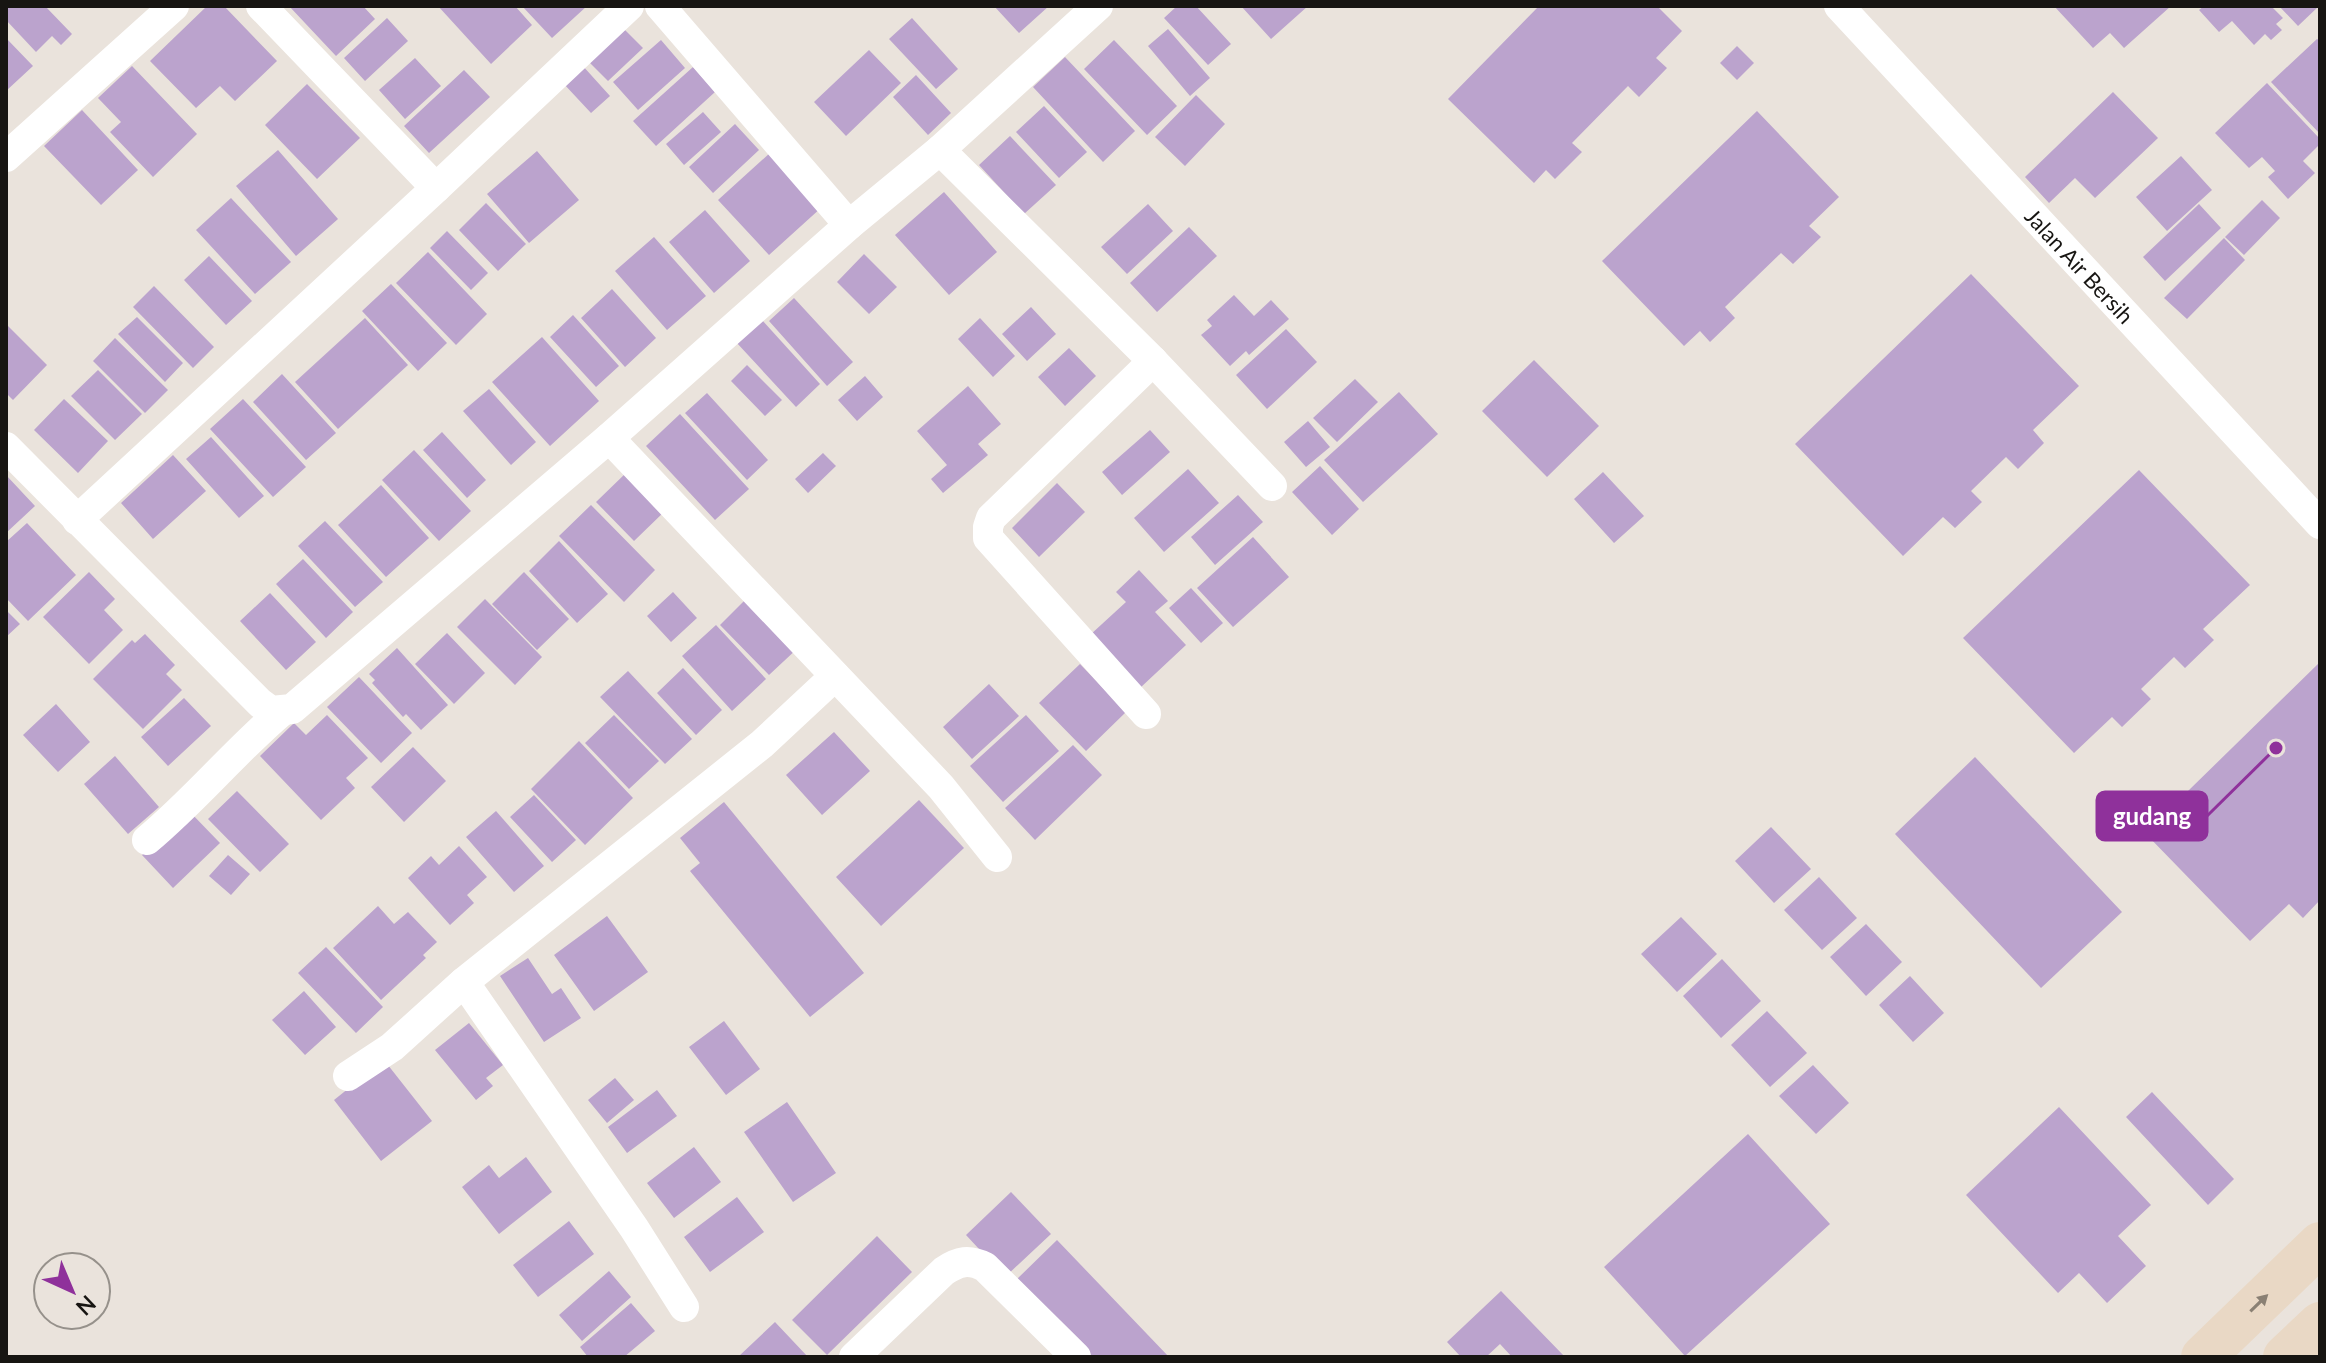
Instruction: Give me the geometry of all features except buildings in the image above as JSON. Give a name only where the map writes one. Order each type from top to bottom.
[{"type":"street","points":[[6,157],[174,6]]},
{"type":"street","points":[[261,6],[436,188]]},
{"type":"street","points":[[77,520],[629,6]]},
{"type":"street","points":[[660,6],[849,225]]},
{"type":"street","points":[[6,447],[260,703],[271,711],[292,709],[609,438],[849,225],[940,150],[1098,6]]},
{"type":"street","name":"Jalan Air Bersih","points":[[1839,6],[2320,524]]},
{"type":"street","points":[[940,150],[1153,361],[1272,486]]},
{"type":"street","points":[[1146,714],[988,538],[988,527],[991,518],[1153,361]]},
{"type":"street","points":[[609,438],[941,787],[997,857]]},
{"type":"street","points":[[348,1076],[392,1047],[464,982],[762,744],[835,676]]},
{"type":"street","points":[[147,840],[281,712]]},
{"type":"street","points":[[464,982],[634,1228],[684,1307]]},
{"type":"street","points":[[2203,1357],[2320,1244]]},
{"type":"street","points":[[854,1357],[944,1271],[958,1262],[974,1261],[985,1267],[1076,1357]]},
{"type":"street","points":[[2285,1357],[2320,1324]]},
{"type":"place","name":"gudang","points":[[2276,748]]}]
